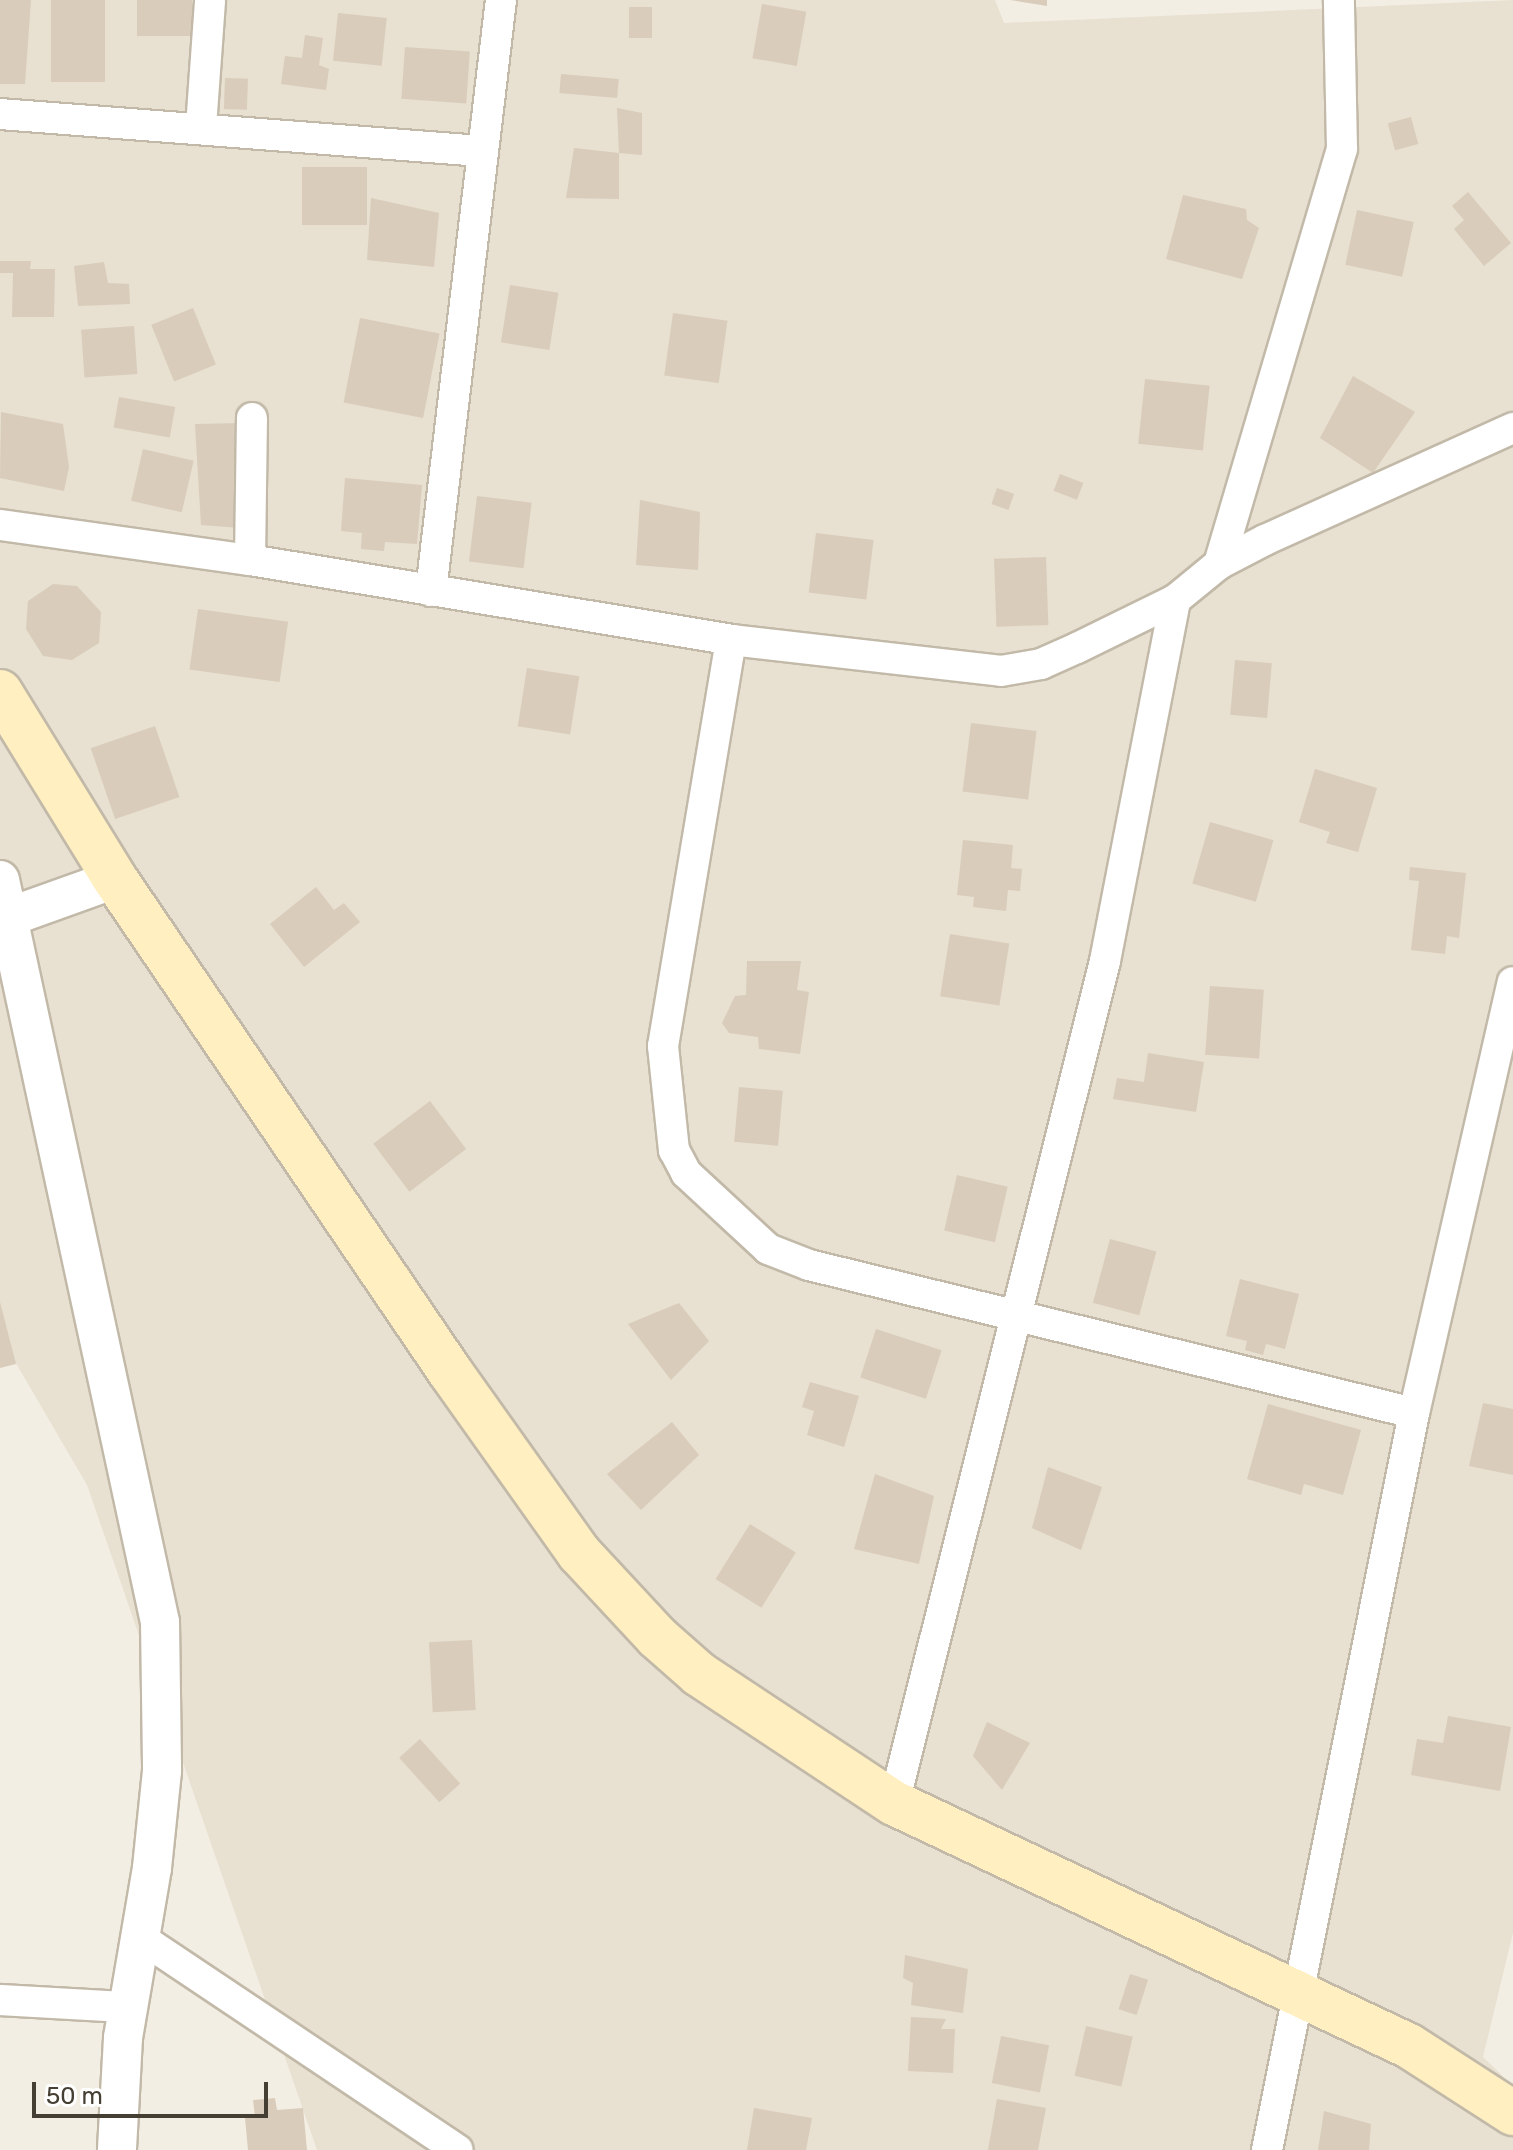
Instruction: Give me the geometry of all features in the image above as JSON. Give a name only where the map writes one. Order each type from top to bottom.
[{"type":"main road","points":[[0,692],[115,879],[579,1553],[699,1674],[894,1803],[1295,1996],[1409,2046],[1513,2113]]},
{"type":"street","points":[[201,127],[210,0]]},
{"type":"street","points":[[431,591],[501,0]]},
{"type":"street","points":[[1219,564],[1342,149],[1344,4]]},
{"type":"street","points":[[0,114],[201,127],[481,151]]},
{"type":"street","points":[[250,560],[252,418]]},
{"type":"street","points":[[0,525],[250,560],[731,640],[982,670],[1015,670],[1041,664],[1175,600],[1219,564],[1513,428]]},
{"type":"street","points":[[894,1803],[1105,961],[1175,600]]},
{"type":"street","points":[[731,640],[663,1046],[674,1150],[686,1173],[768,1249],[809,1265],[1018,1313],[1414,1413]]},
{"type":"street","points":[[9,917],[115,879]]},
{"type":"street","points":[[0,880],[160,1622],[162,1771],[141,1938],[127,2007],[117,2150]]},
{"type":"street","points":[[1267,2150],[1295,1996],[1414,1413],[1513,982]]},
{"type":"street","points":[[141,1938],[458,2150]]},
{"type":"street","points":[[0,2000],[127,2007]]},
{"type":"shaded area","points":[[0,0],[995,0],[1004,23],[1513,0],[1513,1933],[1483,2057],[1513,2086],[1513,2150],[317,2150],[87,1485],[0,1336]]},
{"type":"building","points":[[0,0],[31,0],[25,84],[0,84]]},
{"type":"building","points":[[51,0],[105,0],[105,82],[51,82]]},
{"type":"building","points":[[137,0],[192,0],[192,36],[137,36]]},
{"type":"building","points":[[1010,0],[1047,0],[1047,6]]},
{"type":"building","points":[[762,4],[806,12],[797,66],[752,58]]},
{"type":"building","points":[[629,7],[652,7],[652,38],[629,38]]},
{"type":"building","points":[[338,13],[387,18],[382,66],[333,61]]},
{"type":"building","points":[[305,35],[323,38],[319,65],[329,69],[326,90],[281,84],[285,56],[302,58]]},
{"type":"building","points":[[405,47],[470,52],[466,103],[401,99]]},
{"type":"building","points":[[561,74],[619,79],[617,98],[559,93]]},
{"type":"building","points":[[225,78],[248,79],[247,110],[224,109]]},
{"type":"building","points":[[617,108],[642,113],[642,155],[619,153]]},
{"type":"building","points":[[1411,117],[1418,144],[1395,150],[1388,123]]},
{"type":"building","points":[[574,148],[619,153],[619,199],[566,198]]},
{"type":"building","points":[[302,167],[367,167],[367,225],[302,225]]},
{"type":"building","points":[[1468,192],[1511,243],[1484,266],[1454,229],[1464,220],[1452,206]]},
{"type":"building","points":[[1183,195],[1246,209],[1247,220],[1259,228],[1242,279],[1166,259]]},
{"type":"building","points":[[371,198],[439,213],[434,267],[367,260]]},
{"type":"building","points":[[1357,210],[1414,222],[1402,277],[1345,265]]},
{"type":"building","points":[[0,261],[31,261],[30,269],[55,269],[54,317],[12,317],[13,273],[0,273]]},
{"type":"building","points":[[104,262],[108,283],[129,284],[130,304],[78,306],[74,266]]},
{"type":"building","points":[[510,285],[558,293],[549,350],[501,342]]},
{"type":"building","points":[[193,308],[216,365],[174,381],[151,325]]},
{"type":"building","points":[[673,313],[727,321],[719,383],[664,375]]},
{"type":"building","points":[[360,318],[440,333],[423,418],[344,402]]},
{"type":"building","points":[[134,326],[137,374],[84,378],[81,330]]},
{"type":"building","points":[[1353,376],[1415,412],[1373,473],[1320,438]]},
{"type":"building","points":[[1145,379],[1210,386],[1203,450],[1138,444]]},
{"type":"building","points":[[119,397],[175,407],[170,437],[114,428]]},
{"type":"building","points":[[1,412],[63,424],[69,467],[64,491],[0,478]]},
{"type":"building","points":[[241,423],[241,528],[201,525],[195,424]]},
{"type":"building","points":[[143,449],[194,461],[182,512],[131,501]]},
{"type":"building","points":[[1060,474],[1083,483],[1077,500],[1054,491]]},
{"type":"building","points":[[345,478],[422,485],[417,544],[385,542],[384,551],[361,549],[362,533],[341,531]]},
{"type":"building","points":[[997,488],[1014,494],[1008,510],[991,504]]},
{"type":"building","points":[[477,496],[532,503],[524,568],[469,562]]},
{"type":"building","points":[[640,500],[700,512],[698,570],[636,565]]},
{"type":"building","points":[[816,533],[874,540],[866,600],[809,593]]},
{"type":"building","points":[[1046,557],[1048,625],[996,627],[994,559]]},
{"type":"building","points":[[53,584],[77,586],[101,612],[99,643],[72,660],[43,656],[26,629],[28,601]]},
{"type":"building","points":[[198,609],[288,622],[280,682],[190,669]]},
{"type":"building","points":[[1235,660],[1272,663],[1267,718],[1230,715]]},
{"type":"building","points":[[527,668],[579,676],[570,735],[518,726]]},
{"type":"building","points":[[971,723],[1037,731],[1028,800],[963,791]]},
{"type":"building","points":[[155,726],[179,797],[115,819],[91,748]]},
{"type":"building","points":[[1315,769],[1377,788],[1358,852],[1326,843],[1330,832],[1299,822]]},
{"type":"building","points":[[1210,822],[1273,840],[1256,902],[1192,884]]},
{"type":"building","points":[[963,840],[1013,845],[1011,868],[1022,869],[1020,891],[1008,890],[1006,911],[973,907],[974,897],[957,895]]},
{"type":"building","points":[[1410,867],[1466,873],[1459,938],[1447,936],[1445,954],[1411,950],[1419,881],[1409,880]]},
{"type":"building","points":[[316,887],[334,910],[344,903],[360,922],[304,967],[270,924]]},
{"type":"building","points":[[950,934],[1009,943],[999,1006],[940,996]]},
{"type":"building","points":[[747,961],[801,961],[797,990],[809,992],[800,1054],[759,1049],[758,1037],[729,1033],[722,1023],[735,996],[746,995]]},
{"type":"building","points":[[1210,986],[1264,990],[1259,1059],[1205,1055]]},
{"type":"building","points":[[1148,1053],[1204,1062],[1196,1112],[1113,1099],[1117,1078],[1144,1082]]},
{"type":"building","points":[[739,1087],[783,1091],[778,1146],[734,1142]]},
{"type":"building","points":[[430,1101],[466,1149],[409,1192],[373,1144]]},
{"type":"building","points":[[957,1175],[1008,1187],[995,1242],[944,1231]]},
{"type":"building","points":[[1110,1239],[1156,1251],[1139,1315],[1093,1303]]},
{"type":"building","points":[[1240,1279],[1299,1294],[1285,1349],[1266,1344],[1263,1355],[1245,1350],[1247,1341],[1226,1336]]},
{"type":"building","points":[[0,1302],[16,1364],[0,1368]]},
{"type":"building","points":[[679,1303],[709,1341],[671,1380],[628,1324]]},
{"type":"building","points":[[876,1329],[942,1350],[926,1399],[860,1378]]},
{"type":"building","points":[[810,1382],[859,1396],[844,1447],[807,1435],[814,1411],[802,1407]]},
{"type":"building","points":[[1483,1403],[1513,1409],[1513,1475],[1469,1466]]},
{"type":"building","points":[[1268,1404],[1361,1430],[1343,1495],[1304,1484],[1301,1495],[1247,1479]]},
{"type":"building","points":[[672,1422],[699,1455],[641,1510],[607,1474]]},
{"type":"building","points":[[1048,1467],[1102,1487],[1081,1550],[1032,1528]]},
{"type":"building","points":[[875,1474],[934,1496],[919,1564],[854,1549]]},
{"type":"building","points":[[750,1524],[796,1553],[761,1608],[716,1579]]},
{"type":"building","points":[[472,1640],[476,1710],[433,1712],[429,1642]]},
{"type":"building","points":[[1448,1716],[1511,1727],[1500,1791],[1411,1775],[1417,1739],[1443,1743]]},
{"type":"building","points":[[987,1722],[1030,1743],[1002,1790],[973,1756]]},
{"type":"building","points":[[420,1739],[460,1784],[439,1802],[399,1758]]},
{"type":"building","points":[[905,1955],[968,1969],[963,2013],[911,2005],[913,1983],[903,1978]]},
{"type":"building","points":[[1130,1974],[1148,1980],[1137,2015],[1119,2009]]},
{"type":"building","points":[[911,2017],[946,2019],[941,2029],[955,2029],[953,2073],[908,2071]]},
{"type":"building","points":[[1086,2026],[1133,2037],[1121,2086],[1075,2076]]},
{"type":"building","points":[[1001,2036],[1049,2045],[1040,2092],[992,2083]]},
{"type":"building","points":[[275,2098],[277,2110],[303,2108],[307,2150],[248,2150],[245,2118],[255,2117],[253,2100]]},
{"type":"building","points":[[997,2099],[1046,2108],[1038,2150],[988,2150]]},
{"type":"building","points":[[754,2108],[812,2118],[806,2150],[747,2150]]},
{"type":"building","points":[[1324,2111],[1371,2124],[1369,2150],[1318,2150]]}]
